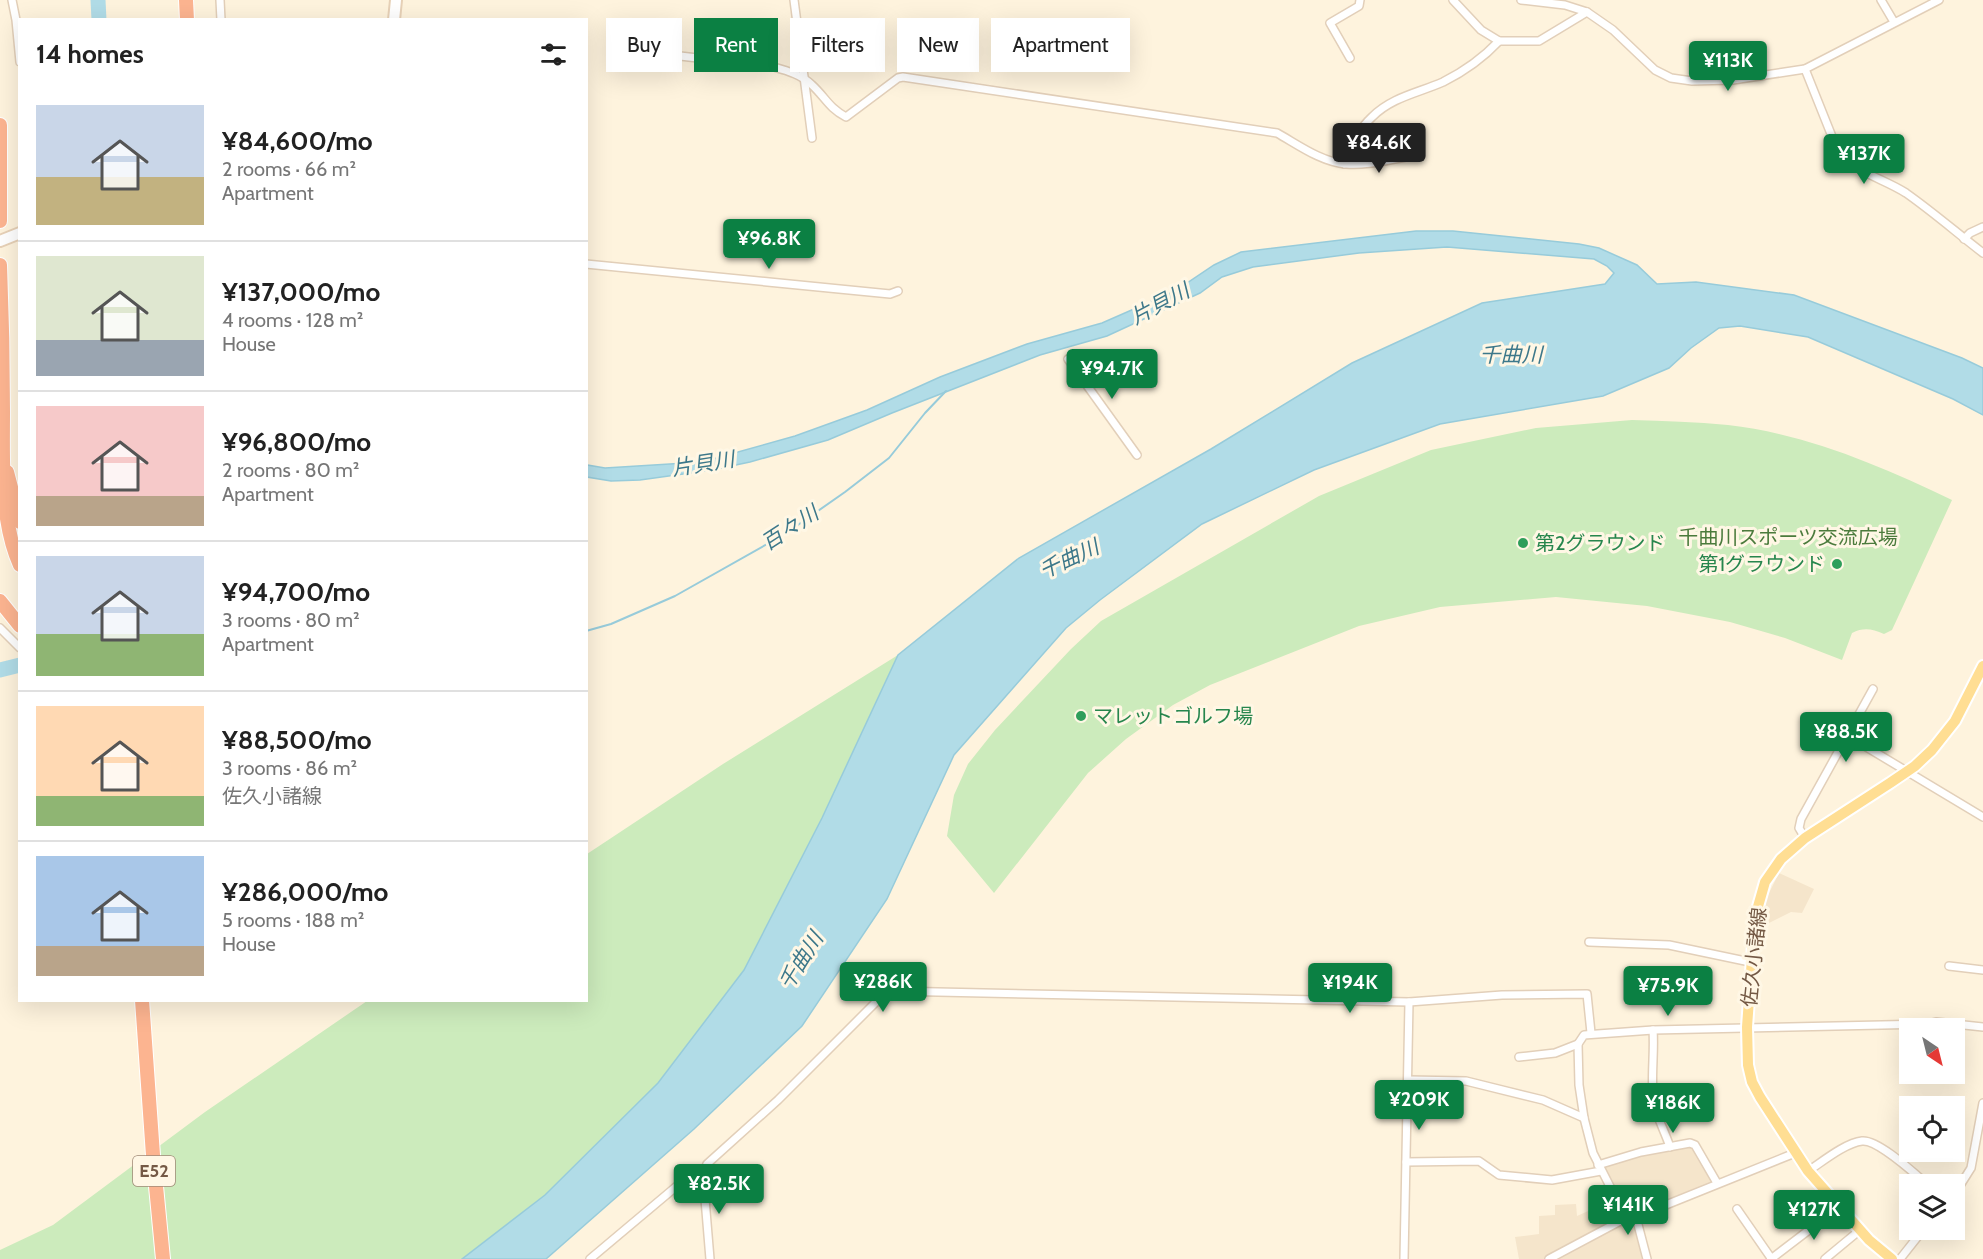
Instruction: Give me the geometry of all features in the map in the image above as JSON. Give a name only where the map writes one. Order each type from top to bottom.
[{"type":"highway","points":[[186,0],[187,18]]},
{"type":"highway","points":[[0,125],[0,221]]},
{"type":"highway","points":[[0,265],[3,419],[1,516],[8,545],[18,562]]},
{"type":"highway","points":[[3,419],[8,479],[18,515]]},
{"type":"highway","points":[[0,546],[18,575]]},
{"type":"highway","points":[[0,601],[18,624]]},
{"type":"highway","name":"E52","points":[[142,1002],[147,1084],[164,1259]]},
{"type":"main road","name":"佐久小諸線","points":[[1892,1259],[1860,1230],[1808,1171],[1752,1082],[1748,1065],[1747,1027],[1755,917],[1765,882],[1781,859],[1805,838],[1907,771],[1932,750],[1947,733],[1976,683],[1983,666]]},
{"type":"street","points":[[12,0],[18,41]]},
{"type":"street","points":[[220,0],[221,18]]},
{"type":"street","points":[[394,18],[396,0]]},
{"type":"street","points":[[794,0],[812,138]]},
{"type":"street","points":[[1350,58],[1330,23],[1359,6],[1360,0]]},
{"type":"street","points":[[1453,0],[1480,30],[1499,40],[1539,41],[1587,12]]},
{"type":"street","points":[[1521,0],[1546,1],[1587,12],[1613,30],[1655,70],[1671,78],[1692,81],[1734,80],[1805,69],[1940,0]]},
{"type":"street","points":[[1881,0],[1894,22]]},
{"type":"street","points":[[1344,164],[1355,138],[1365,124],[1379,111],[1407,94],[1442,82],[1466,68],[1488,53],[1499,40]]},
{"type":"street","points":[[682,56],[774,67],[803,77],[834,110],[846,117],[898,78],[903,77],[1276,133],[1319,156],[1344,164],[1412,156]]},
{"type":"street","points":[[1805,69],[1837,149],[1844,159],[1904,192],[1983,253]]},
{"type":"street","points":[[1964,239],[1983,226]]},
{"type":"street","points":[[0,241],[18,234]]},
{"type":"street","points":[[588,264],[890,294],[898,291]]},
{"type":"street","points":[[1068,359],[1137,455]]},
{"type":"street","points":[[0,628],[18,646]]},
{"type":"street","points":[[1805,838],[1799,828],[1801,819],[1873,689]]},
{"type":"street","points":[[1848,736],[1983,817]]},
{"type":"street","points":[[1589,942],[1669,945],[1750,962]]},
{"type":"street","points":[[1949,966],[1983,970]]},
{"type":"street","points":[[710,1259],[704,1169],[707,1164],[787,1092],[877,1001],[885,994],[892,992],[1409,1002],[1502,994],[1587,994],[1591,1033]]},
{"type":"street","points":[[1404,1259],[1409,1002]]},
{"type":"street","points":[[1519,1057],[1555,1053],[1578,1044],[1584,1035],[1591,1033],[1936,1022],[1983,1027]]},
{"type":"street","points":[[1653,1030],[1655,1050],[1652,1074],[1655,1102],[1670,1147]]},
{"type":"street","points":[[1578,1044],[1579,1084],[1584,1118],[1593,1153],[1626,1218]]},
{"type":"street","points":[[1408,1080],[1467,1081],[1543,1100],[1584,1118]]},
{"type":"street","points":[[1965,1178],[1971,1168],[1983,1103]]},
{"type":"street","points":[[1808,1171],[1846,1147],[1864,1141],[1878,1145],[1915,1174]]},
{"type":"street","points":[[1406,1162],[1479,1161],[1499,1175],[1552,1180],[1690,1143],[1695,1144],[1717,1183]]},
{"type":"street","points":[[1549,1259],[1626,1218],[1636,1217],[1795,1153]]},
{"type":"street","points":[[590,1259],[690,1175],[704,1169]]},
{"type":"street","points":[[1737,1209],[1771,1258],[1839,1207]]},
{"type":"street","points":[[1636,1217],[1647,1259]]},
{"type":"street","points":[[1825,1259],[1860,1230]]},
{"type":"street","points":[[1900,1259],[1915,1240]]},
{"type":"shaded area","points":[[1779,873],[1814,889],[1802,913],[1791,912],[1765,925],[1760,922],[1764,903]]},
{"type":"shaded area","points":[[1688,1146],[1696,1147],[1715,1181],[1630,1215],[1626,1214],[1602,1165],[1639,1154]]},
{"type":"shaded area","points":[[1613,1200],[1623,1218],[1544,1259],[1519,1259],[1515,1237],[1539,1234],[1539,1216],[1555,1215],[1555,1205],[1576,1204],[1577,1216]]},
{"type":"shaded area","points":[[1626,1221],[1634,1222],[1642,1259],[1551,1259]]},
{"type":"green space","name":"千曲川スポーツ交流広場","points":[[1632,420],[1728,425],[1786,436],[1843,453],[1952,500],[1892,630],[1884,634],[1868,629],[1852,633],[1842,660],[1785,638],[1730,622],[1647,606],[1556,597],[1440,607],[1359,626],[1210,685],[1173,705],[1126,739],[1088,773],[994,893],[947,836],[954,795],[968,764],[995,730],[1071,649],[1101,621],[1319,496],[1431,450],[1536,428]]},
{"type":"green space","points":[[898,655],[822,818],[744,970],[658,1083],[545,1195],[462,1259],[0,1259],[0,1250],[53,1225],[205,1112],[366,1002],[588,1002],[588,853],[723,764]]},
{"type":"water","name":"千曲川","points":[[1416,231],[1453,231],[1599,248],[1637,265],[1657,284],[1696,282],[1794,295],[1962,358],[1983,368],[1983,415],[1953,399],[1808,337],[1740,326],[1719,328],[1691,348],[1669,368],[1603,396],[1440,424],[1314,470],[1202,524],[1066,628],[954,755],[887,899],[802,1026],[694,1129],[546,1259],[462,1259],[545,1195],[658,1083],[744,970],[822,818],[898,655],[1019,558],[1211,449],[1352,363],[1482,303],[1605,284],[1614,273],[1594,259],[1447,247],[1359,253],[1253,267],[1222,277],[1200,293],[1107,336],[1040,355],[828,440],[750,462],[640,480],[611,481],[588,477],[588,465],[605,468],[702,462],[795,436],[867,410],[940,377],[1027,344],[1102,323],[1175,291],[1214,265],[1241,252]]},
{"type":"waterway","name":"片貝川","points":[[98,0],[99,18]]},
{"type":"waterway","name":"百々川","points":[[588,630],[611,624],[675,596],[785,534],[889,458],[946,391]]},
{"type":"waterway","name":"百々川","points":[[0,670],[18,666]]},
{"type":"place","name":"第2グラウンド","points":[[1523,543]]},
{"type":"place","name":"第1グラウンド","points":[[1837,564]]},
{"type":"place","name":"マレットゴルフ場","points":[[1081,716]]}]
